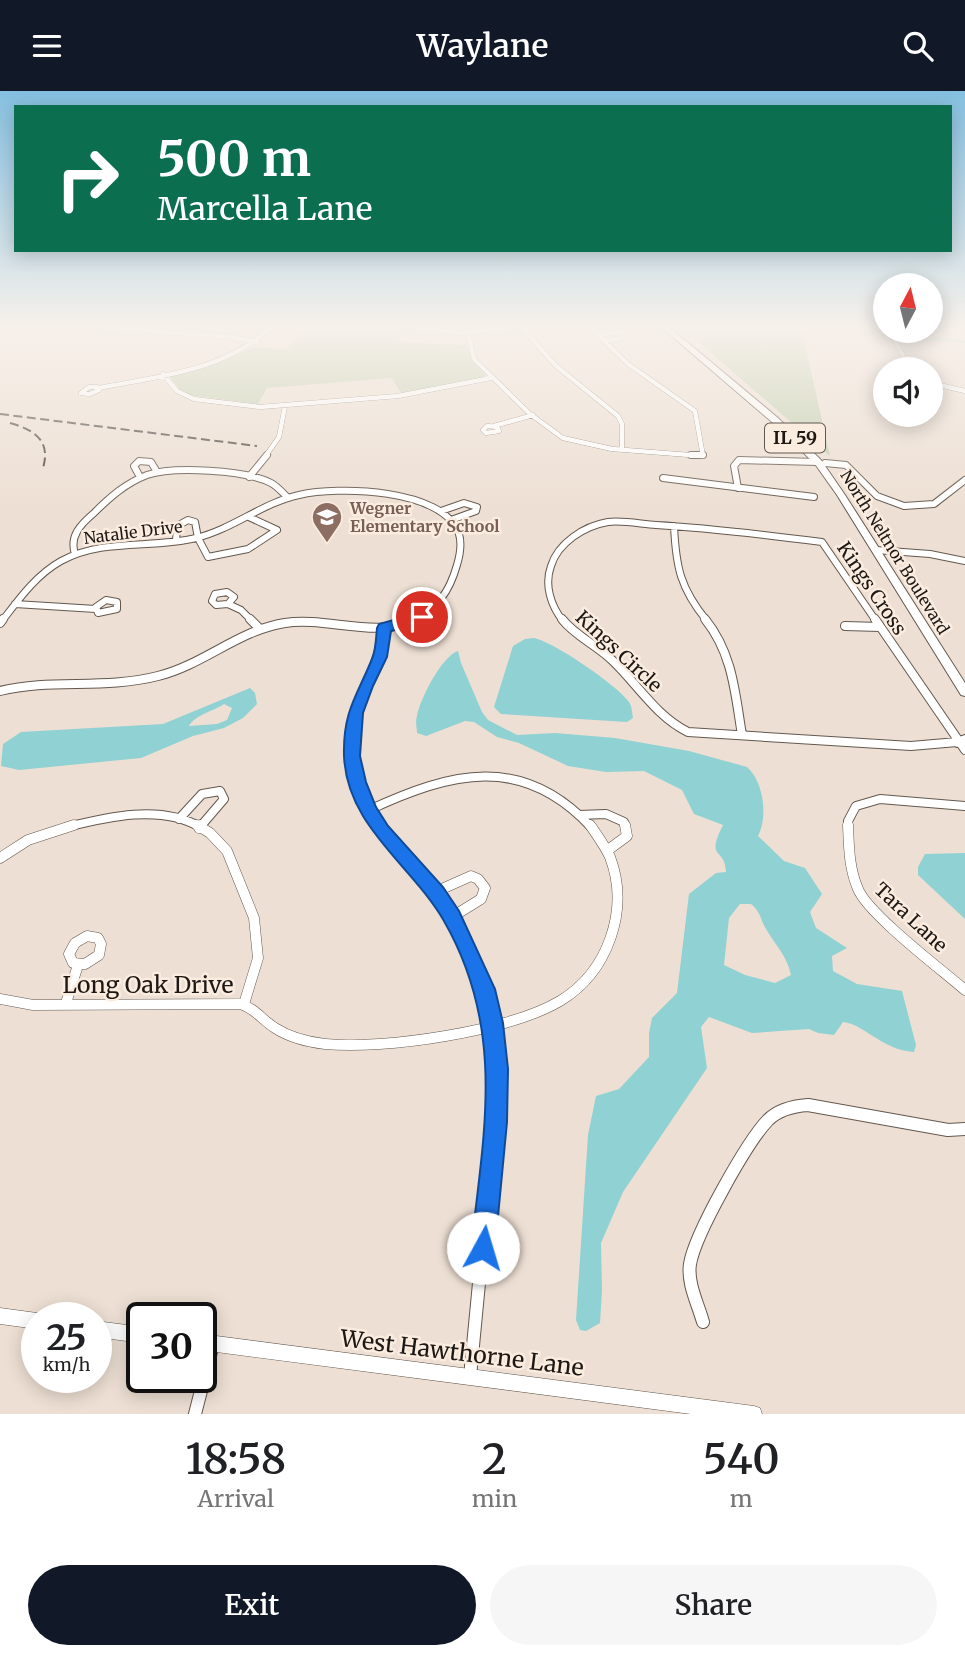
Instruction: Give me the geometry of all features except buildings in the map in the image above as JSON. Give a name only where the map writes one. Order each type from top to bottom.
[{"type":"main road","name":"North Neltnor Boulevard","points":[[736,388],[822,463]]},
{"type":"main road","name":"North Neltnor Boulevard","points":[[745,388],[796,432],[822,463],[965,676]]},
{"type":"main road","name":"North Neltnor Boulevard","points":[[880,550],[965,692]]},
{"type":"street","points":[[174,388],[199,400],[285,406],[398,396],[438,388]]},
{"type":"street","points":[[503,388],[563,439],[622,449],[703,456],[695,411],[662,388]]},
{"type":"street","points":[[583,388],[618,416],[622,424],[622,449]]},
{"type":"street","points":[[946,388],[965,391]]},
{"type":"street","points":[[249,477],[281,436],[285,426],[285,406]]},
{"type":"street","points":[[494,426],[533,415]]},
{"type":"street","points":[[738,488],[734,465],[739,460],[846,465],[877,496],[889,503],[904,506],[934,504],[965,480]]},
{"type":"street","points":[[140,477],[134,467],[139,461],[149,461],[157,472]]},
{"type":"street","points":[[75,554],[72,539],[79,526],[115,490],[140,477],[157,472],[186,469],[249,477],[271,482],[287,497]]},
{"type":"street","points":[[663,478],[814,497]]},
{"type":"street","name":"Natalie Drive","points":[[0,623],[41,574],[75,554],[109,546],[176,541],[213,534],[287,497],[329,490],[350,490],[410,499],[441,511]]},
{"type":"street","points":[[0,691],[36,684],[104,686],[158,677],[200,662],[260,629],[309,620],[384,628],[422,617],[439,604],[451,588],[461,547],[460,535],[451,520],[441,511],[470,502],[477,507],[476,510],[451,520]]},
{"type":"street","points":[[176,541],[177,526],[183,520],[195,522],[198,538],[207,555],[214,557],[248,549],[277,530],[249,517]]},
{"type":"street","name":"Kings Circle","points":[[728,530],[608,522],[576,535],[563,544],[554,557],[550,570],[548,594],[556,613],[569,628],[596,646],[612,661],[670,723],[688,732],[742,735]]},
{"type":"street","points":[[674,526],[681,584],[719,637],[726,652],[742,735],[911,747],[963,743]]},
{"type":"street","name":"Kings Cross","points":[[728,530],[822,542],[950,730],[963,743]]},
{"type":"street","points":[[880,550],[930,554],[965,561]]},
{"type":"street","points":[[15,604],[96,609]]},
{"type":"street","points":[[228,604],[241,610],[260,629]]},
{"type":"street","points":[[845,626],[880,627]]},
{"type":"street","points":[[384,628],[382,652],[360,698],[353,729],[355,773],[369,810],[399,853],[435,891],[452,917],[479,971],[493,1023],[498,1069],[496,1122],[470,1377]]},
{"type":"street","points":[[369,810],[435,782],[467,775],[489,775],[533,785],[553,794],[596,830],[608,850],[626,836],[624,822],[606,814],[579,814]]},
{"type":"street","points":[[179,819],[201,794],[208,790],[220,790],[224,799],[199,828]]},
{"type":"street","name":"Tara Lane","points":[[965,806],[873,800],[856,806],[848,821],[850,868],[859,893],[883,919],[965,989]]},
{"type":"street","points":[[0,858],[16,845],[35,837],[102,819],[139,814],[179,819],[199,828],[224,848],[256,921],[260,946],[259,962],[244,1005]]},
{"type":"street","name":"Long Oak Drive","points":[[0,999],[33,1005],[244,1005],[267,1023],[289,1035],[343,1045],[405,1041],[524,1017],[573,992],[598,963],[611,939],[617,914],[618,889],[608,850]]},
{"type":"street","points":[[435,891],[471,876],[483,883],[485,888],[481,898],[452,917]]},
{"type":"street","points":[[66,1003],[78,965]]},
{"type":"street","points":[[703,1322],[690,1265],[693,1254],[706,1224],[767,1120],[791,1108],[808,1105],[948,1130],[965,1129]]},
{"type":"street","points":[[0,1316],[21,1319]]},
{"type":"street","name":"West Hawthorne Lane","points":[[217,1344],[754,1414]]},
{"type":"street","points":[[195,1414],[199,1393]]},
{"type":"green space","points":[[179,388],[270,388],[267,388],[258,404],[189,395]]},
{"type":"green space","points":[[398,388],[429,388],[401,393]]},
{"type":"green space","points":[[751,388],[815,388],[830,456]]},
{"type":"water","points":[[534,638],[570,656],[612,685],[629,702],[633,718],[627,722],[501,714],[494,707],[513,646],[525,639]]},
{"type":"water","points":[[458,651],[482,712],[488,720],[517,735],[555,733],[615,738],[689,751],[747,767],[757,781],[763,800],[763,819],[758,836],[784,861],[805,868],[822,894],[810,912],[816,928],[847,948],[832,956],[833,971],[857,984],[902,991],[916,1045],[914,1052],[892,1047],[858,1027],[843,1022],[834,1035],[809,1029],[752,1033],[709,1017],[701,1027],[707,1068],[623,1192],[601,1243],[600,1323],[586,1331],[580,1330],[576,1320],[588,1135],[596,1096],[619,1089],[649,1057],[652,1018],[677,993],[689,894],[716,873],[726,872],[723,859],[716,849],[723,825],[694,814],[682,790],[644,771],[606,772],[568,766],[519,743],[497,737],[474,722],[465,721],[426,736],[417,733],[416,718],[422,699],[439,669]],"holes":[[[740,904],[751,904],[759,913],[789,968],[791,975],[775,983],[745,975],[724,965],[729,918]]]},
{"type":"water","points":[[250,688],[255,693],[257,704],[243,718],[224,728],[193,736],[141,758],[19,770],[1,766],[3,744],[21,732],[163,724]],"holes":[[[224,704],[232,708],[227,720],[217,724],[189,726],[200,716]]]},
{"type":"water","points":[[965,853],[965,919],[918,875],[918,867],[925,854]]},
{"type":"railway","points":[[0,414],[257,446]]},
{"type":"railway","points":[[10,423],[27,429],[39,438],[45,451],[43,468]]},
{"type":"place","name":"Wegner Elementary School","points":[[327,544]]},
{"type":"route","points":[[422,617],[384,628],[380,657],[355,713],[352,756],[357,782],[369,810],[399,853],[437,893],[466,942],[485,989],[493,1023],[498,1069],[496,1122],[483,1248]]}]
